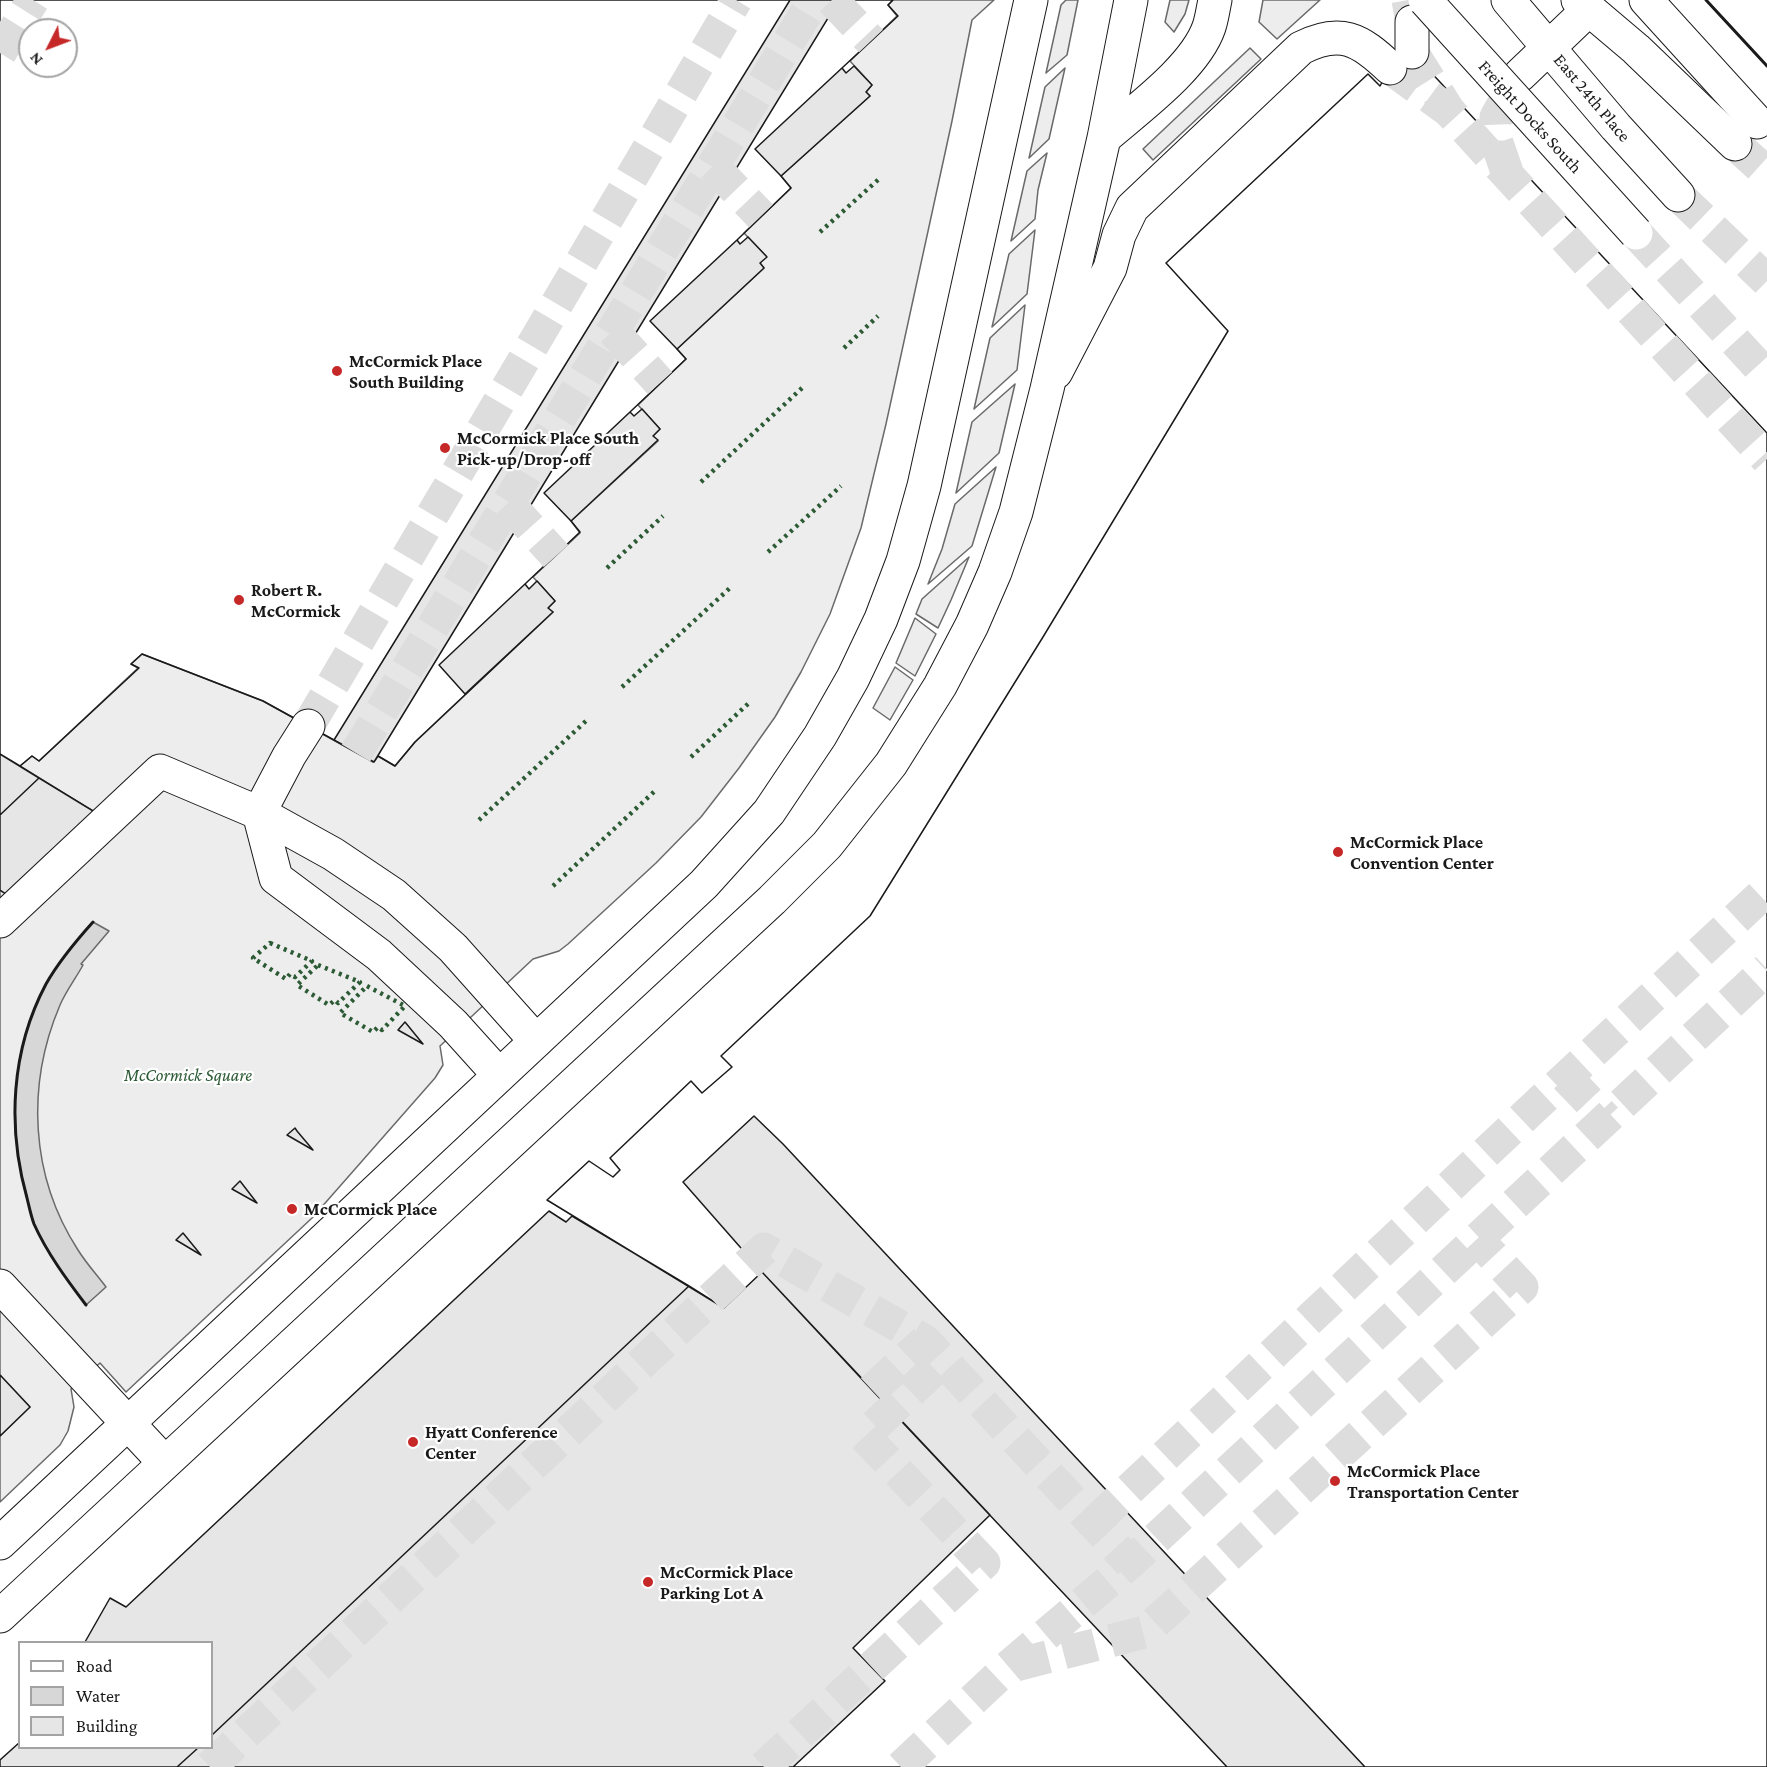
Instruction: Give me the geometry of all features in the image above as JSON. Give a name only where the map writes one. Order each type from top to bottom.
[{"type":"main road","points":[[0,1543],[704,884],[769,812],[820,736],[881,619],[903,561],[924,486],[1031,0]]},
{"type":"main road","points":[[1104,138],[1191,58],[1208,29],[1215,0]]},
{"type":"main road","name":"East 24th Place","points":[[1508,0],[1616,127],[1678,195]]},
{"type":"main road","points":[[1520,75],[1549,46],[1583,5],[1636,49],[1746,133],[1646,0]]},
{"type":"main road","points":[[0,1616],[772,900],[827,845],[891,764],[940,686],[972,625],[995,573],[1016,512],[1047,389],[1104,138],[1128,3]]},
{"type":"main road","name":"Freight Docks South","points":[[1047,389],[1110,268],[1119,235],[1132,208],[1301,48],[1318,40],[1340,36],[1371,51],[1410,36],[1636,233]]},
{"type":"main road","points":[[308,726],[289,756],[259,813],[276,878],[379,955],[453,1024],[499,1075]]},
{"type":"main road","points":[[0,921],[159,771],[259,813],[333,854],[394,894],[453,948],[536,1041]]},
{"type":"main road","points":[[0,1286],[164,1462]]},
{"type":"shaded area","points":[[893,0],[994,0],[972,20],[886,424],[861,528],[830,614],[775,717],[701,817],[656,863],[568,944],[559,951],[533,959],[440,1046],[443,1065],[435,1078],[312,1218],[126,1392],[100,1363],[71,1389],[74,1407],[68,1431],[60,1445],[0,1502],[0,1436],[30,1407],[0,1375],[0,890],[15,900],[102,817],[20,766],[32,756],[39,761],[138,668],[131,664],[142,654],[263,701],[373,762],[378,756],[395,766],[415,742],[553,612],[548,608],[555,601],[533,577],[580,533],[571,521],[658,441],[653,436],[660,429],[638,405],[686,359],[677,349],[764,268],[760,263],[766,256],[744,233],[791,188],[781,176],[870,96],[866,92],[872,85],[850,61],[897,16],[888,5]]},
{"type":"shaded area","points":[[1066,0],[1078,0],[1067,55],[1046,73],[1061,5]]},
{"type":"shaded area","points":[[1170,0],[1189,0],[1185,14],[1174,32],[1165,22]]},
{"type":"shaded area","points":[[1263,0],[1320,0],[1277,39],[1259,22]]},
{"type":"shaded area","points":[[1250,48],[1261,59],[1153,160],[1143,149]]},
{"type":"shaded area","points":[[1065,68],[1049,139],[1029,158],[1045,87]]},
{"type":"shaded area","points":[[1047,153],[1038,190],[1035,219],[1011,241],[1027,171]]},
{"type":"shaded area","points":[[1035,230],[1027,294],[992,327],[1009,254]]},
{"type":"shaded area","points":[[1025,305],[1017,370],[974,409],[990,338]]},
{"type":"shaded area","points":[[1015,384],[999,453],[956,493],[972,422]]},
{"type":"shaded area","points":[[996,467],[972,546],[928,584],[942,549],[955,504]]},
{"type":"shaded area","points":[[969,557],[938,628],[916,614],[922,599]]},
{"type":"shaded area","points":[[915,618],[936,634],[915,676],[896,663]]},
{"type":"shaded area","points":[[895,667],[913,680],[890,720],[873,708]]},
{"type":"water","points":[[93,922],[109,931],[81,964],[83,965],[60,1005],[49,1035],[38,1098],[38,1130],[42,1161],[50,1192],[62,1222],[78,1250],[106,1287],[86,1305],[51,1256],[34,1224],[21,1171],[15,1116],[19,1062],[34,1009],[56,967]]},
{"type":"building","name":"McCormick Place South Building","points":[[0,0],[893,0],[888,5],[898,16],[842,68],[846,73],[854,66],[872,85],[866,92],[870,96],[781,176],[791,188],[737,240],[740,244],[748,237],[767,257],[760,263],[764,268],[677,349],[686,359],[630,412],[634,416],[642,409],[660,429],[653,436],[658,440],[571,521],[580,532],[525,584],[529,589],[537,581],[555,601],[548,608],[553,612],[415,742],[395,766],[378,756],[374,762],[263,701],[142,654],[131,664],[139,668],[39,761],[32,756],[20,766],[0,754]]},
{"type":"building","name":"McCormick Place South Building","points":[[0,0],[893,0],[888,5],[898,16],[842,68],[846,73],[854,66],[872,85],[866,92],[870,96],[781,176],[791,188],[737,240],[740,244],[748,237],[767,257],[760,263],[764,268],[677,349],[686,359],[630,412],[634,416],[642,409],[660,429],[653,436],[658,440],[571,521],[580,532],[525,584],[529,589],[537,581],[555,601],[548,608],[553,612],[415,742],[395,766],[378,756],[374,762],[263,701],[142,654],[131,664],[139,668],[39,761],[32,756],[20,766],[0,754]]},
{"type":"building","points":[[790,0],[839,0],[374,762],[334,740]]},
{"type":"building","name":"McCormick Place Convention Center","points":[[1412,52],[1767,433],[1767,1767],[793,1767],[885,1681],[853,1648],[990,1515],[762,1272],[724,1308],[547,1200],[589,1161],[613,1177],[620,1170],[610,1158],[691,1081],[702,1093],[732,1067],[721,1056],[870,916],[1043,637],[1228,331],[1166,263],[1368,74],[1380,86],[1390,68]]},
{"type":"building","name":"McCormick Place Convention Center","points":[[1412,52],[1767,433],[1767,1767],[793,1767],[885,1681],[853,1648],[990,1515],[762,1272],[724,1308],[547,1200],[589,1161],[613,1177],[620,1170],[610,1158],[691,1081],[702,1093],[732,1067],[721,1056],[870,916],[1043,637],[1228,331],[1166,263],[1368,74],[1380,86],[1390,68]]},
{"type":"building","points":[[854,66],[872,85],[866,92],[870,96],[781,176],[755,149],[842,68],[846,73]]},
{"type":"building","points":[[748,237],[767,257],[760,263],[764,268],[677,349],[650,321],[737,240],[740,244]]},
{"type":"building","points":[[642,409],[660,429],[653,436],[658,440],[571,521],[544,493],[630,412],[634,416]]},
{"type":"building","points":[[537,581],[555,601],[548,608],[553,612],[465,694],[439,665],[525,584],[529,589]]},
{"type":"building","points":[[0,754],[39,778],[0,815]]},
{"type":"building","points":[[39,778],[103,817],[15,900],[0,890],[0,815]]},
{"type":"building","points":[[405,1022],[423,1044],[398,1030]]},
{"type":"building","points":[[754,1116],[783,1144],[1365,1767],[1227,1767],[872,1390],[762,1272],[683,1182]]},
{"type":"building","points":[[295,1128],[297,1131],[313,1150],[287,1135]]},
{"type":"building","points":[[240,1181],[257,1203],[232,1189]]},
{"type":"building","name":"Hyatt Conference Center","points":[[549,1211],[566,1222],[572,1216],[689,1286],[213,1734],[213,1641],[86,1641],[110,1598],[126,1607]]},
{"type":"building","points":[[183,1233],[201,1255],[176,1240]]},
{"type":"building","name":"McCormick Place Parking Lot A","points":[[762,1272],[990,1515],[853,1648],[885,1681],[793,1767],[177,1767],[197,1749],[213,1749],[213,1734],[689,1286],[724,1308]]},
{"type":"building","points":[[0,1375],[30,1407],[0,1436]]},
{"type":"building","points":[[18,1744],[18,1749],[197,1749],[177,1767],[0,1767],[0,1760]]},
{"type":"tunnel","points":[[0,53],[33,0]]},
{"type":"tunnel","points":[[308,726],[736,0]]},
{"type":"tunnel","points":[[356,753],[814,0]]},
{"type":"tunnel","points":[[832,0],[871,41]]},
{"type":"tunnel","points":[[1408,0],[1412,22]]},
{"type":"tunnel","points":[[1412,52],[1449,111]]},
{"type":"tunnel","points":[[1390,68],[1449,111],[1767,459]]},
{"type":"tunnel","points":[[1507,172],[1497,143],[1496,117],[1520,75]]},
{"type":"tunnel","points":[[1735,144],[1767,173]]},
{"type":"tunnel","points":[[713,166],[761,216]]},
{"type":"tunnel","points":[[1678,195],[1767,281]]},
{"type":"tunnel","points":[[1636,233],[1767,376]]},
{"type":"tunnel","points":[[613,331],[660,383]]},
{"type":"tunnel","points":[[508,503],[556,556]]},
{"type":"tunnel","points":[[1094,1523],[1767,890]]},
{"type":"tunnel","points":[[901,1767],[1008,1667],[1130,1563],[1767,969]]},
{"type":"tunnel","points":[[1566,1077],[1606,1119]]},
{"type":"tunnel","points":[[1016,1665],[1145,1632],[1522,1287],[1477,1239]]},
{"type":"tunnel","points":[[210,1767],[764,1249],[925,1341],[1130,1563]]},
{"type":"tunnel","points":[[872,1390],[925,1341]]},
{"type":"tunnel","points":[[764,1767],[984,1563],[864,1436],[943,1361]]},
{"type":"hedge","points":[[820,232],[879,179]]},
{"type":"hedge","points":[[844,348],[878,316]]},
{"type":"hedge","points":[[701,482],[802,388]]},
{"type":"hedge","points":[[768,552],[841,486]]},
{"type":"hedge","points":[[607,568],[663,516]]},
{"type":"hedge","points":[[622,687],[730,588]]},
{"type":"hedge","points":[[691,757],[751,701]]},
{"type":"hedge","points":[[479,820],[586,721]]},
{"type":"hedge","points":[[553,886],[657,789]]},
{"type":"hedge","points":[[270,943],[312,961],[295,977],[290,974],[286,979],[253,958],[270,943]]},
{"type":"hedge","points":[[318,965],[360,982],[338,1003],[335,1000],[329,1005],[297,985],[318,965]]},
{"type":"hedge","points":[[367,986],[405,1006],[382,1030],[378,1027],[373,1032],[340,1013],[367,986]]},
{"type":"wall","points":[[1706,0],[1767,66]]},
{"type":"wall","points":[[86,1305],[51,1256],[34,1224],[21,1171],[15,1116],[19,1062],[34,1009],[56,967],[93,922]]},
{"type":"place","name":"McCormick Place South Building","points":[[337,371]]},
{"type":"place","name":"McCormick Place South Pick-up/Drop-off","points":[[445,448]]},
{"type":"place","name":"Robert R. McCormick","points":[[239,600]]},
{"type":"place","name":"McCormick Place Convention Center","points":[[1338,852]]},
{"type":"place","name":"McCormick Place","points":[[292,1209]]},
{"type":"place","name":"Hyatt Conference Center","points":[[413,1442]]},
{"type":"place","name":"McCormick Place Transportation Center","points":[[1335,1481]]},
{"type":"place","name":"McCormick Place Parking Lot A","points":[[648,1582]]},
{"type":"park label","name":"McCormick Square","points":[[188,1075]]}]
